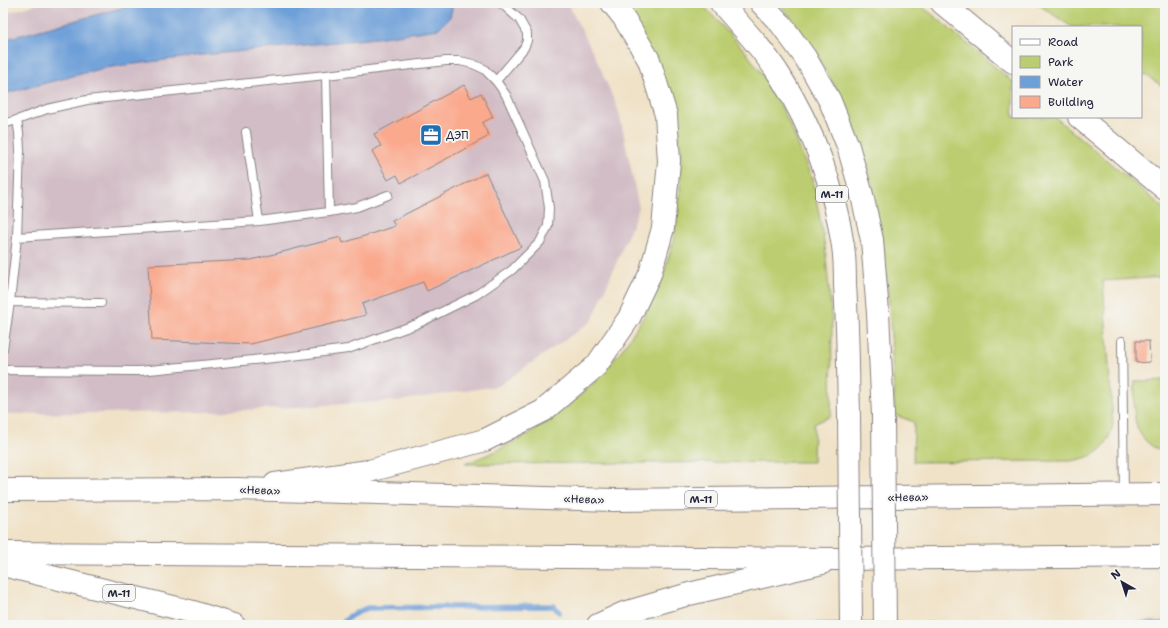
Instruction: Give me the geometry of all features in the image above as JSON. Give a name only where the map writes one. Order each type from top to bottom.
[{"type":"main road","name":"М-11","points":[[237,489],[369,471],[485,440],[543,411],[596,366],[629,318],[650,274],[663,228],[669,161],[666,115],[648,60],[624,18],[612,3]]},
{"type":"main road","name":"М-11","points":[[720,3],[757,44],[780,76],[802,114],[819,153],[834,200],[843,247],[847,315],[851,625]]},
{"type":"main road","name":"М-11","points":[[762,3],[781,24],[805,57],[830,101],[850,153],[862,195],[872,240],[878,313],[883,415],[885,625]]},
{"type":"main road","points":[[942,3],[1012,61]]},
{"type":"main road","points":[[1080,118],[1165,189]]},
{"type":"main road","name":"«Нева»","points":[[3,490],[237,489],[614,500],[1165,494]]},
{"type":"main road","points":[[3,553],[839,559],[1165,556]]},
{"type":"main road","points":[[598,625],[624,613],[689,594],[839,559]]},
{"type":"main road","name":"М-11","points":[[3,565],[193,612],[234,625]]},
{"type":"lane","points":[[496,81],[524,48],[527,41],[527,33],[519,18],[501,3]]},
{"type":"lane","points":[[3,124],[47,109],[86,100],[446,61],[460,61],[474,64],[484,69],[496,81],[506,95],[545,180],[549,208],[548,226],[540,242],[512,270],[476,295],[418,324],[348,348],[284,357],[138,371],[3,370]]},
{"type":"lane","points":[[326,75],[329,212]]},
{"type":"lane","points":[[3,349],[6,302],[17,237],[20,150],[17,120]]},
{"type":"lane","points":[[246,132],[259,222]]},
{"type":"lane","points":[[17,237],[259,222],[357,207],[388,195]]},
{"type":"lane","points":[[6,302],[101,303]]},
{"type":"lane","points":[[1122,341],[1124,495]]},
{"type":"shaded area","points":[[41,3],[568,4],[596,58],[619,112],[639,208],[592,321],[498,386],[396,401],[210,412],[3,414],[3,14]]},
{"type":"green space","points":[[624,3],[701,3],[745,51],[771,86],[790,125],[813,182],[825,246],[832,323],[831,416],[814,424],[813,462],[465,464],[496,451],[529,434],[566,408],[598,379],[624,347],[646,313],[662,279],[673,243],[680,196],[681,149],[674,109]]},
{"type":"green space","points":[[778,3],[917,3],[1012,81],[1012,118],[1056,118],[1165,209],[1165,277],[1103,281],[1113,424],[1104,446],[1099,451],[1087,457],[1070,461],[913,462],[914,422],[895,415],[890,314],[882,240],[873,189],[858,141],[840,95],[815,52],[790,16]]},
{"type":"green space","points":[[1036,3],[1165,3],[1165,88],[1142,73],[1142,26],[1070,26]]},
{"type":"green space","points":[[1165,380],[1165,453],[1153,447],[1139,432],[1136,424],[1134,404],[1135,381]]},
{"type":"water","points":[[140,3],[453,3],[453,5],[450,17],[438,29],[376,38],[203,55],[104,68],[3,94],[3,40]]},
{"type":"building","name":"ДЭП","points":[[464,85],[471,98],[481,93],[493,117],[482,123],[489,136],[401,183],[397,175],[388,180],[372,151],[381,146],[374,134]]},
{"type":"building","points":[[486,173],[521,247],[427,291],[423,282],[362,304],[366,315],[251,344],[152,340],[148,265],[251,260],[341,237],[343,243],[395,226],[392,221]]},
{"type":"building","points":[[1136,341],[1149,341],[1150,362],[1136,363]]},
{"type":"waterway","points":[[341,625],[350,616],[367,608],[554,606],[559,612]]},
{"type":"waterway","points":[[888,625],[1165,624]]},
{"type":"waterway","points":[[800,625],[846,625]]},
{"type":"waterway","points":[[854,625],[880,625]]},
{"type":"place","name":"ДЭП","points":[[431,135]]}]
